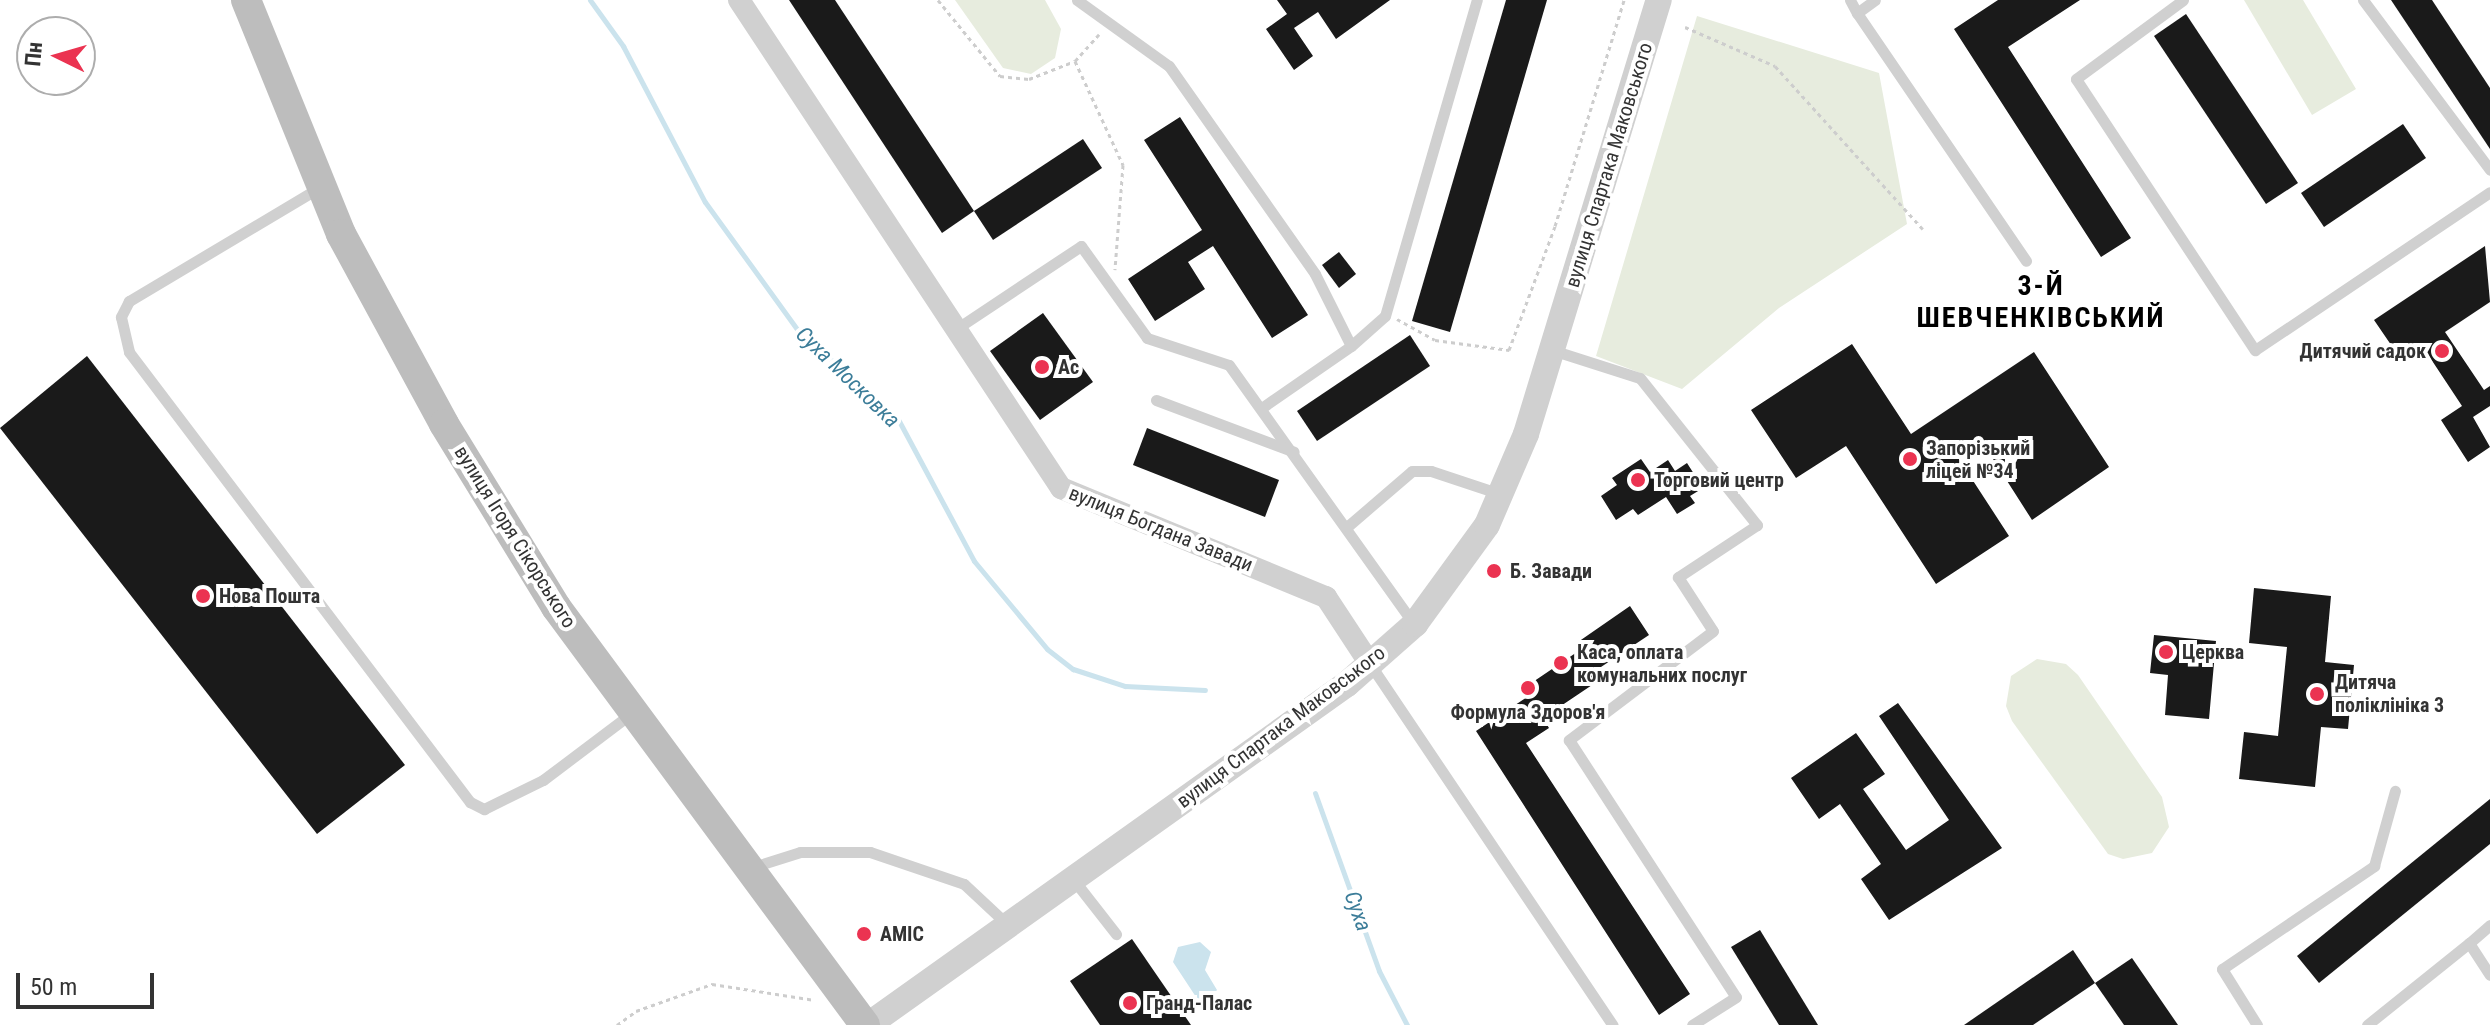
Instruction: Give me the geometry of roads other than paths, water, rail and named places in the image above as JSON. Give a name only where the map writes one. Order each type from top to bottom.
[{"type":"main road","name":"вулиця Ігоря Сікорського","points":[[246,0],[322,186],[444,424],[556,607],[861,1018]]},
{"type":"street","name":"вулиця Богдана Завади","points":[[739,0],[1061,488],[1326,597],[1370,664]]},
{"type":"street","name":"вулиця Спартака Маковського","points":[[861,1018],[1008,925],[1073,879],[1370,664],[1415,624],[1487,525],[1501,494],[1552,350],[1659,0]]},
{"type":"lane","points":[[1077,0],[1169,66],[1315,274],[1351,346]]},
{"type":"lane","points":[[1263,407],[1351,346],[1387,310],[1477,0]]},
{"type":"lane","points":[[1850,0],[2026,261]]},
{"type":"lane","points":[[1857,13],[1875,0]]},
{"type":"lane","points":[[2183,0],[2076,79],[2255,350],[2490,192]]},
{"type":"lane","points":[[2363,0],[2490,170]]},
{"type":"lane","points":[[322,186],[129,301],[121,317],[129,352],[470,802],[484,809],[543,780],[634,711]]},
{"type":"lane","points":[[956,329],[1081,246],[1147,338],[1229,365],[1348,526],[1384,589],[1415,624]]},
{"type":"lane","points":[[1552,350],[1640,378],[1757,525],[1678,577],[1713,631],[1569,740],[1736,997],[1692,1025]]},
{"type":"lane","points":[[1156,400],[1295,452]]},
{"type":"lane","points":[[1348,526],[1412,471],[1431,471],[1501,494]]},
{"type":"lane","name":"вулиця Богдана Завади","points":[[1370,664],[1613,1025]]},
{"type":"lane","points":[[2257,1025],[2222,969],[2374,866],[2395,791]]},
{"type":"lane","points":[[750,868],[800,852],[870,852],[964,884],[1008,925]]},
{"type":"lane","points":[[1073,879],[1116,934]]},
{"type":"lane","points":[[2367,1025],[2490,925]]},
{"type":"lane","points":[[2469,943],[2490,975]]},
{"type":"water","points":[[1200,942],[1211,952],[1205,970],[1217,990],[1207,1003],[1196,997],[1173,962],[1178,947]]},
{"type":"waterway","name":"Суха Московка","points":[[590,0],[623,46],[705,202],[797,329],[899,421],[974,561],[1047,649],[1073,669],[1125,686],[1205,690]]},
{"type":"waterway","name":"Суха","points":[[1315,793],[1379,971],[1407,1025]]},
{"type":"place","name":"Дитячий садок","points":[[2442,351]]},
{"type":"place","name":"Ас","points":[[1042,367]]},
{"type":"place","name":"Запорізький ліцей №34","points":[[1910,459]]},
{"type":"place","name":"Торговий центр","points":[[1638,480]]},
{"type":"place","name":"Б. Завади","points":[[1494,571]]},
{"type":"place","name":"Нова Пошта","points":[[203,596]]},
{"type":"place","name":"Церква","points":[[2166,652]]},
{"type":"place","name":"Каса, оплата комунальних послуг","points":[[1561,663]]},
{"type":"place","name":"Формула Здоров'я","points":[[1528,688]]},
{"type":"place","name":"Дитяча поліклініка 3","points":[[2317,694]]},
{"type":"place","name":"AMIC","points":[[864,934]]},
{"type":"place","name":"Гранд-Палас","points":[[1130,1003]]},
{"type":"district","name":"3-Й ШЕВЧЕНКІВСЬКИЙ","points":[[2041,302]]}]
